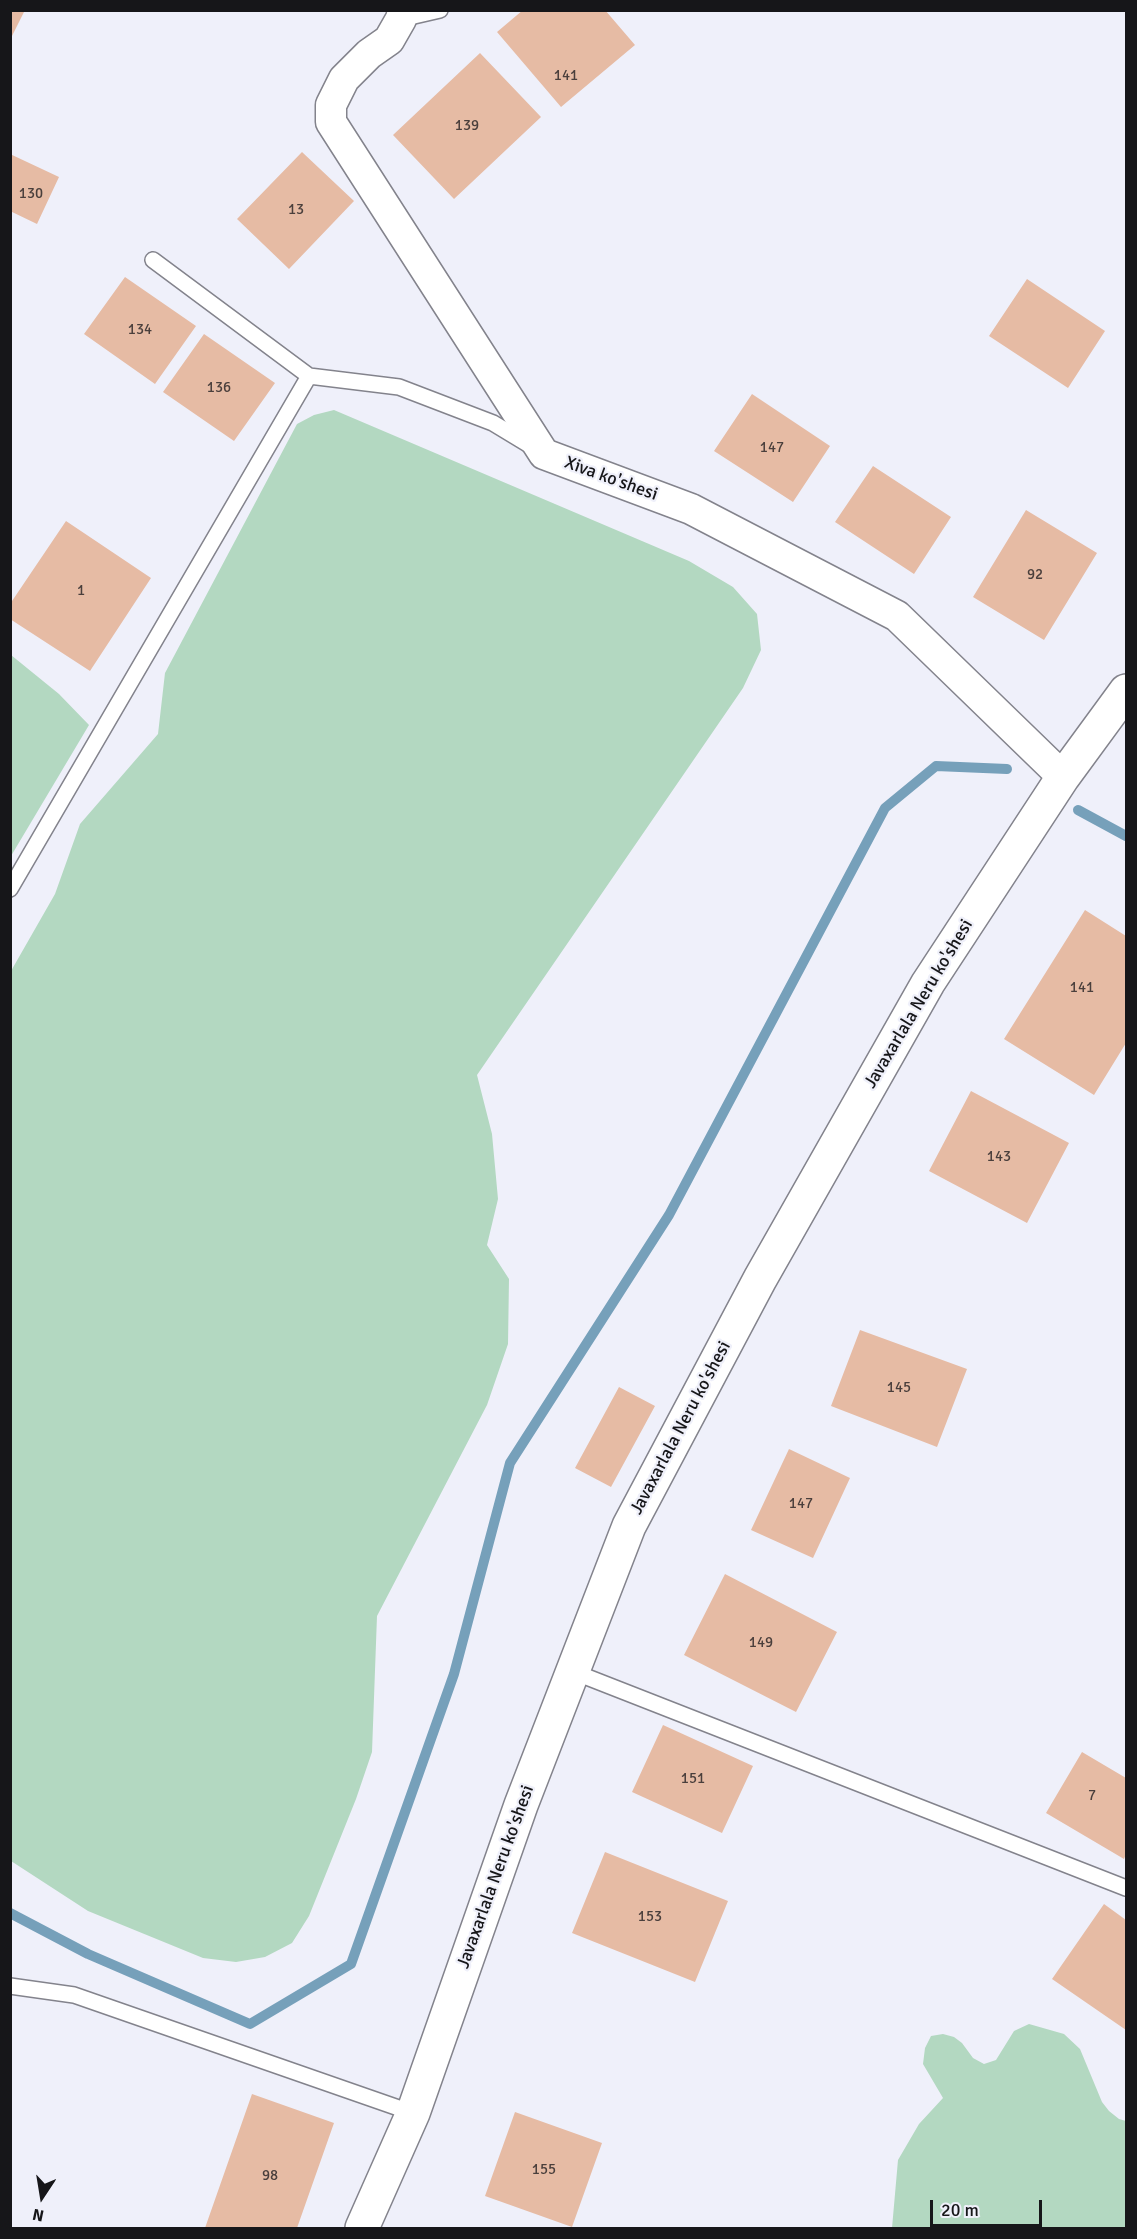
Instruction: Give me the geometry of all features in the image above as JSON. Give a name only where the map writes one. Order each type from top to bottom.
[{"type":"street","name":"Xiva ko'shesi","points":[[402,15],[389,40],[369,54],[344,79],[331,105],[331,122],[544,454],[691,509],[897,616],[1063,777]]},
{"type":"street","name":"Javaxarlala Neru ko'shesi","points":[[363,2229],[413,2113],[521,1805],[629,1526],[760,1279],[928,983],[1063,777],[1126,691]]},
{"type":"lane","points":[[402,15],[440,10]]},
{"type":"lane","points":[[153,260],[309,376],[399,387],[494,423],[544,454]]},
{"type":"lane","points":[[10,889],[309,376]]},
{"type":"lane","points":[[574,1672],[1126,1888]]},
{"type":"lane","points":[[10,1986],[74,1995],[413,2113]]},
{"type":"green space","points":[[334,410],[689,561],[733,587],[757,614],[761,650],[743,688],[477,1075],[492,1134],[498,1199],[487,1245],[509,1279],[508,1344],[487,1405],[377,1616],[372,1752],[356,1799],[309,1916],[292,1943],[265,1957],[236,1962],[203,1958],[88,1911],[11,1861],[11,971],[55,894],[80,824],[158,734],[165,673],[297,424],[314,415]]},
{"type":"green space","points":[[11,655],[59,694],[89,725],[11,856]]},
{"type":"green space","points":[[1029,2024],[1064,2034],[1080,2049],[1102,2102],[1119,2119],[1126,2121],[1126,2228],[892,2228],[898,2160],[919,2124],[943,2098],[923,2064],[925,2048],[931,2036],[943,2034],[954,2037],[962,2043],[973,2058],[984,2064],[996,2060],[1014,2031]]},
{"type":"building","points":[[10,10],[25,10],[10,40]]},
{"type":"building","points":[[523,10],[605,10],[635,45],[561,107],[497,32]]},
{"type":"building","points":[[480,53],[541,117],[454,199],[393,135]]},
{"type":"building","points":[[302,152],[354,201],[289,269],[237,219]]},
{"type":"building","points":[[10,154],[59,177],[37,224],[10,211]]},
{"type":"building","points":[[125,277],[196,326],[155,384],[84,334]]},
{"type":"building","points":[[1027,279],[1105,331],[1068,388],[989,336]]},
{"type":"building","points":[[204,334],[275,383],[234,441],[163,392]]},
{"type":"building","points":[[752,394],[830,446],[793,502],[714,451]]},
{"type":"building","points":[[873,466],[951,517],[914,574],[835,522]]},
{"type":"building","points":[[1026,510],[1097,553],[1044,640],[973,597]]},
{"type":"building","points":[[66,521],[151,578],[90,671],[10,619],[10,604]]},
{"type":"building","points":[[1085,910],[1126,936],[1126,1043],[1094,1095],[1004,1039]]},
{"type":"building","points":[[971,1091],[1069,1143],[1027,1223],[929,1171]]},
{"type":"building","points":[[860,1330],[967,1369],[937,1447],[831,1406]]},
{"type":"building","points":[[619,1387],[655,1406],[611,1487],[575,1468]]},
{"type":"building","points":[[789,1449],[850,1478],[813,1558],[751,1530]]},
{"type":"building","points":[[725,1574],[837,1632],[796,1712],[684,1655]]},
{"type":"building","points":[[663,1725],[753,1766],[722,1833],[632,1792]]},
{"type":"building","points":[[1082,1752],[1126,1778],[1126,1854],[1124,1859],[1046,1813]]},
{"type":"building","points":[[605,1852],[728,1901],[695,1982],[572,1933]]},
{"type":"building","points":[[1104,1904],[1126,1920],[1126,2030],[1052,1979]]},
{"type":"building","points":[[252,2094],[334,2123],[297,2228],[205,2228]]},
{"type":"building","points":[[515,2112],[602,2143],[572,2227],[485,2196]]},
{"type":"waterway","points":[[10,1913],[88,1954],[250,2024],[351,1964],[454,1674],[510,1463],[669,1215],[885,808],[936,766],[1007,769]]},
{"type":"waterway","points":[[1078,810],[1126,836]]}]
